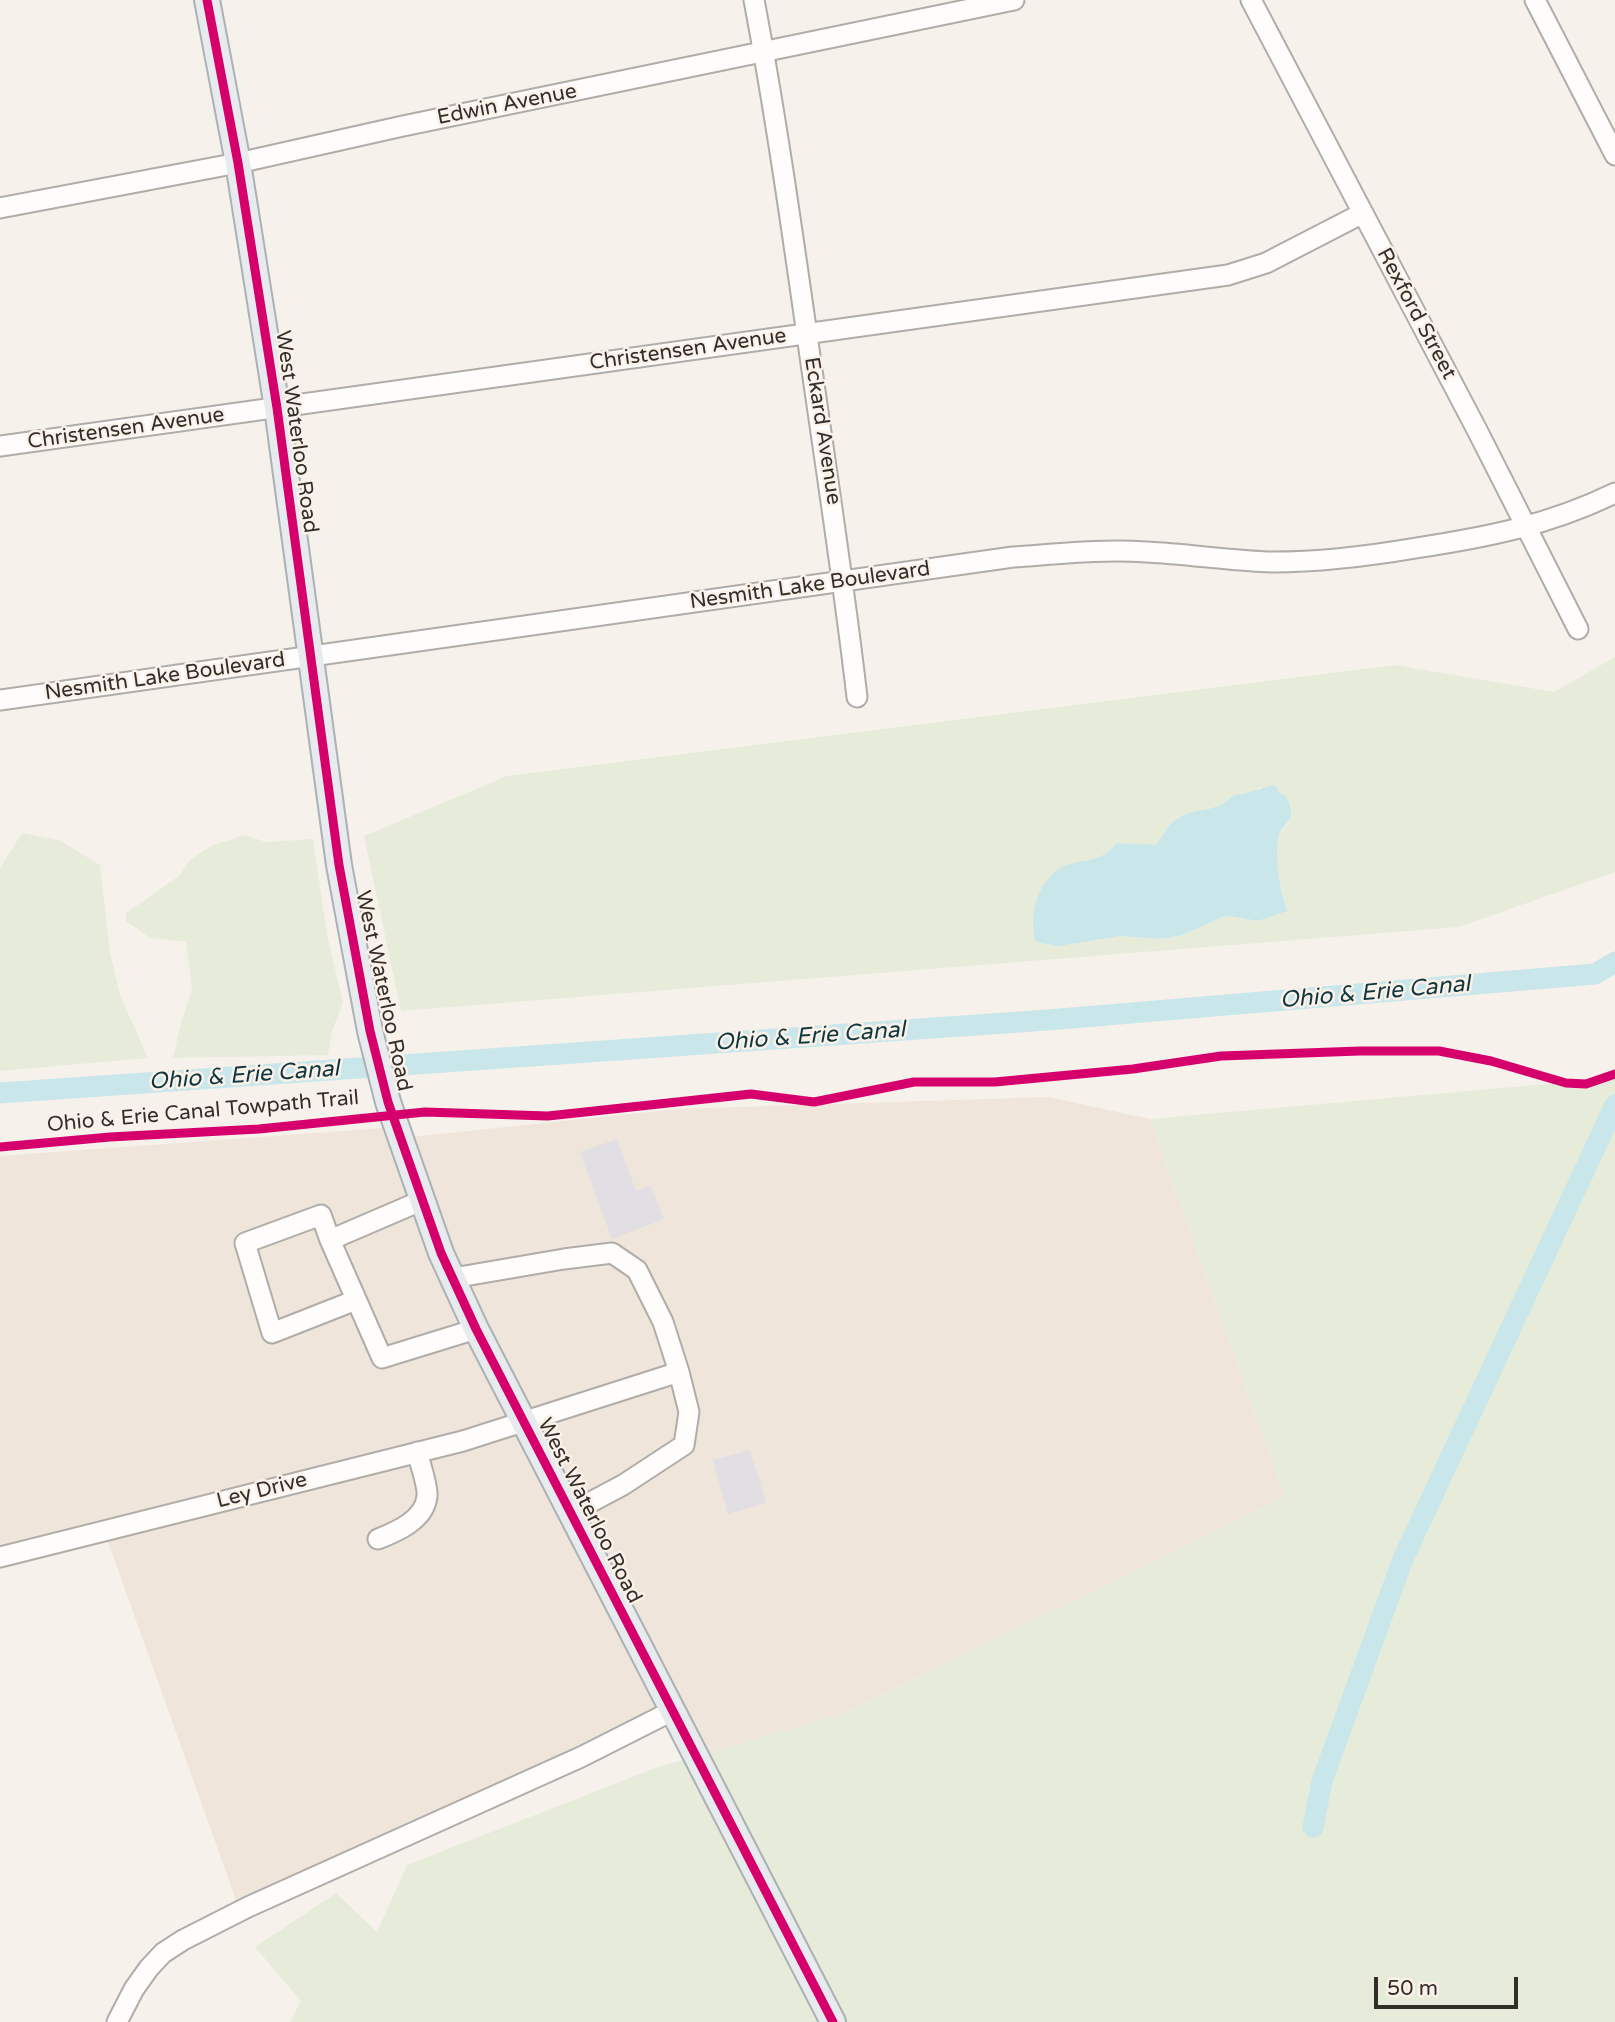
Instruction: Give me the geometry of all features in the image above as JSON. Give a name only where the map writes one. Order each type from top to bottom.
[{"type":"main road","name":"West Waterloo Road","points":[[207,0],[237,163],[276,408],[339,865],[370,1031],[388,1102],[453,1278],[476,1329],[833,2022]]},
{"type":"street","name":"Eckard Avenue","points":[[754,0],[782,157],[844,582],[857,697]]},
{"type":"street","name":"Edwin Avenue","points":[[0,208],[237,163],[1014,0]]},
{"type":"street","name":"Rexford Street","points":[[1251,0],[1578,629]]},
{"type":"street","points":[[1535,0],[1615,155]]},
{"type":"street","name":"Christensen Avenue","points":[[0,446],[1228,275],[1266,263],[1363,213]]},
{"type":"street","name":"Nesmith Lake Boulevard","points":[[0,700],[1013,557],[1086,551],[1144,551],[1272,562],[1325,561],[1463,541],[1525,527],[1561,517],[1615,493]]},
{"type":"street","points":[[330,1240],[423,1200]]},
{"type":"street","points":[[356,1300],[272,1333],[245,1243],[321,1215],[382,1358],[476,1329]]},
{"type":"street","points":[[453,1278],[612,1253],[637,1270],[663,1322],[689,1412],[684,1445],[623,1485],[570,1513]]},
{"type":"street","name":"Ley Drive","points":[[0,1557],[463,1441],[679,1372]]},
{"type":"street","points":[[378,1539],[401,1530],[420,1512],[428,1497],[417,1452]]},
{"type":"street","points":[[117,2022],[134,1989],[149,1968],[163,1953],[183,1940],[248,1907],[581,1757],[672,1711]]},
{"type":"shaded area","points":[[1048,1097],[1150,1119],[1285,1497],[843,1714],[696,1758],[673,1712],[240,1911],[104,1531],[0,1557],[0,1156],[397,1127],[402,1138],[676,1109]]},
{"type":"green space","points":[[1615,657],[1615,872],[1459,927],[401,1011],[364,836],[507,776],[1395,665],[1554,692]],"holes":[[[1261,787],[1290,820],[1280,833],[1277,845],[1279,875],[1288,911],[1258,921],[1222,917],[1183,935],[1158,939],[1121,936],[1059,946],[1074,864],[1098,858],[1117,843],[1156,846],[1171,824],[1184,815],[1218,806],[1234,795],[1246,795]]]},
{"type":"green space","points":[[22,833],[59,840],[100,865],[110,952],[120,995],[148,1058],[0,1071],[0,868]]},
{"type":"green space","points":[[245,835],[266,842],[313,839],[327,934],[343,1003],[332,1031],[328,1055],[173,1058],[192,989],[186,942],[150,938],[126,921],[126,913],[179,876],[191,859],[213,845]]},
{"type":"green space","points":[[1615,1078],[1615,2022],[290,2022],[301,2001],[255,1947],[336,1893],[377,1932],[407,1865],[658,1767],[843,1714],[1285,1497],[1150,1119]]},
{"type":"water","points":[[1275,785],[1279,793],[1285,795],[1291,812],[1289,821],[1280,833],[1277,847],[1281,886],[1288,911],[1258,921],[1222,917],[1183,935],[1158,939],[1121,936],[1059,946],[1036,942],[1033,922],[1036,902],[1045,883],[1059,869],[1101,856],[1117,843],[1156,845],[1171,824],[1184,815],[1218,806],[1234,795]]},
{"type":"building","points":[[617,1139],[636,1191],[651,1186],[664,1219],[612,1239],[580,1152]]},
{"type":"building","points":[[750,1450],[766,1503],[728,1514],[713,1460]]},
{"type":"waterway","name":"Ohio & Erie Canal","points":[[0,1093],[1048,1020],[1595,974],[1615,962]]},
{"type":"waterway","points":[[1313,1827],[1322,1781],[1403,1559],[1615,1105]]},
{"type":"cycle path","points":[[207,0],[238,163],[277,408],[339,865],[370,1031],[388,1102],[441,1253],[476,1329],[833,2022]]},
{"type":"cycle path","name":"Ohio & Erie Canal Towpath Trail","points":[[0,1147],[110,1137],[259,1129],[425,1112],[548,1116],[751,1094],[814,1102],[914,1082],[995,1082],[1133,1069],[1221,1056],[1439,1051],[1491,1061],[1566,1083],[1586,1084],[1615,1074]]}]
